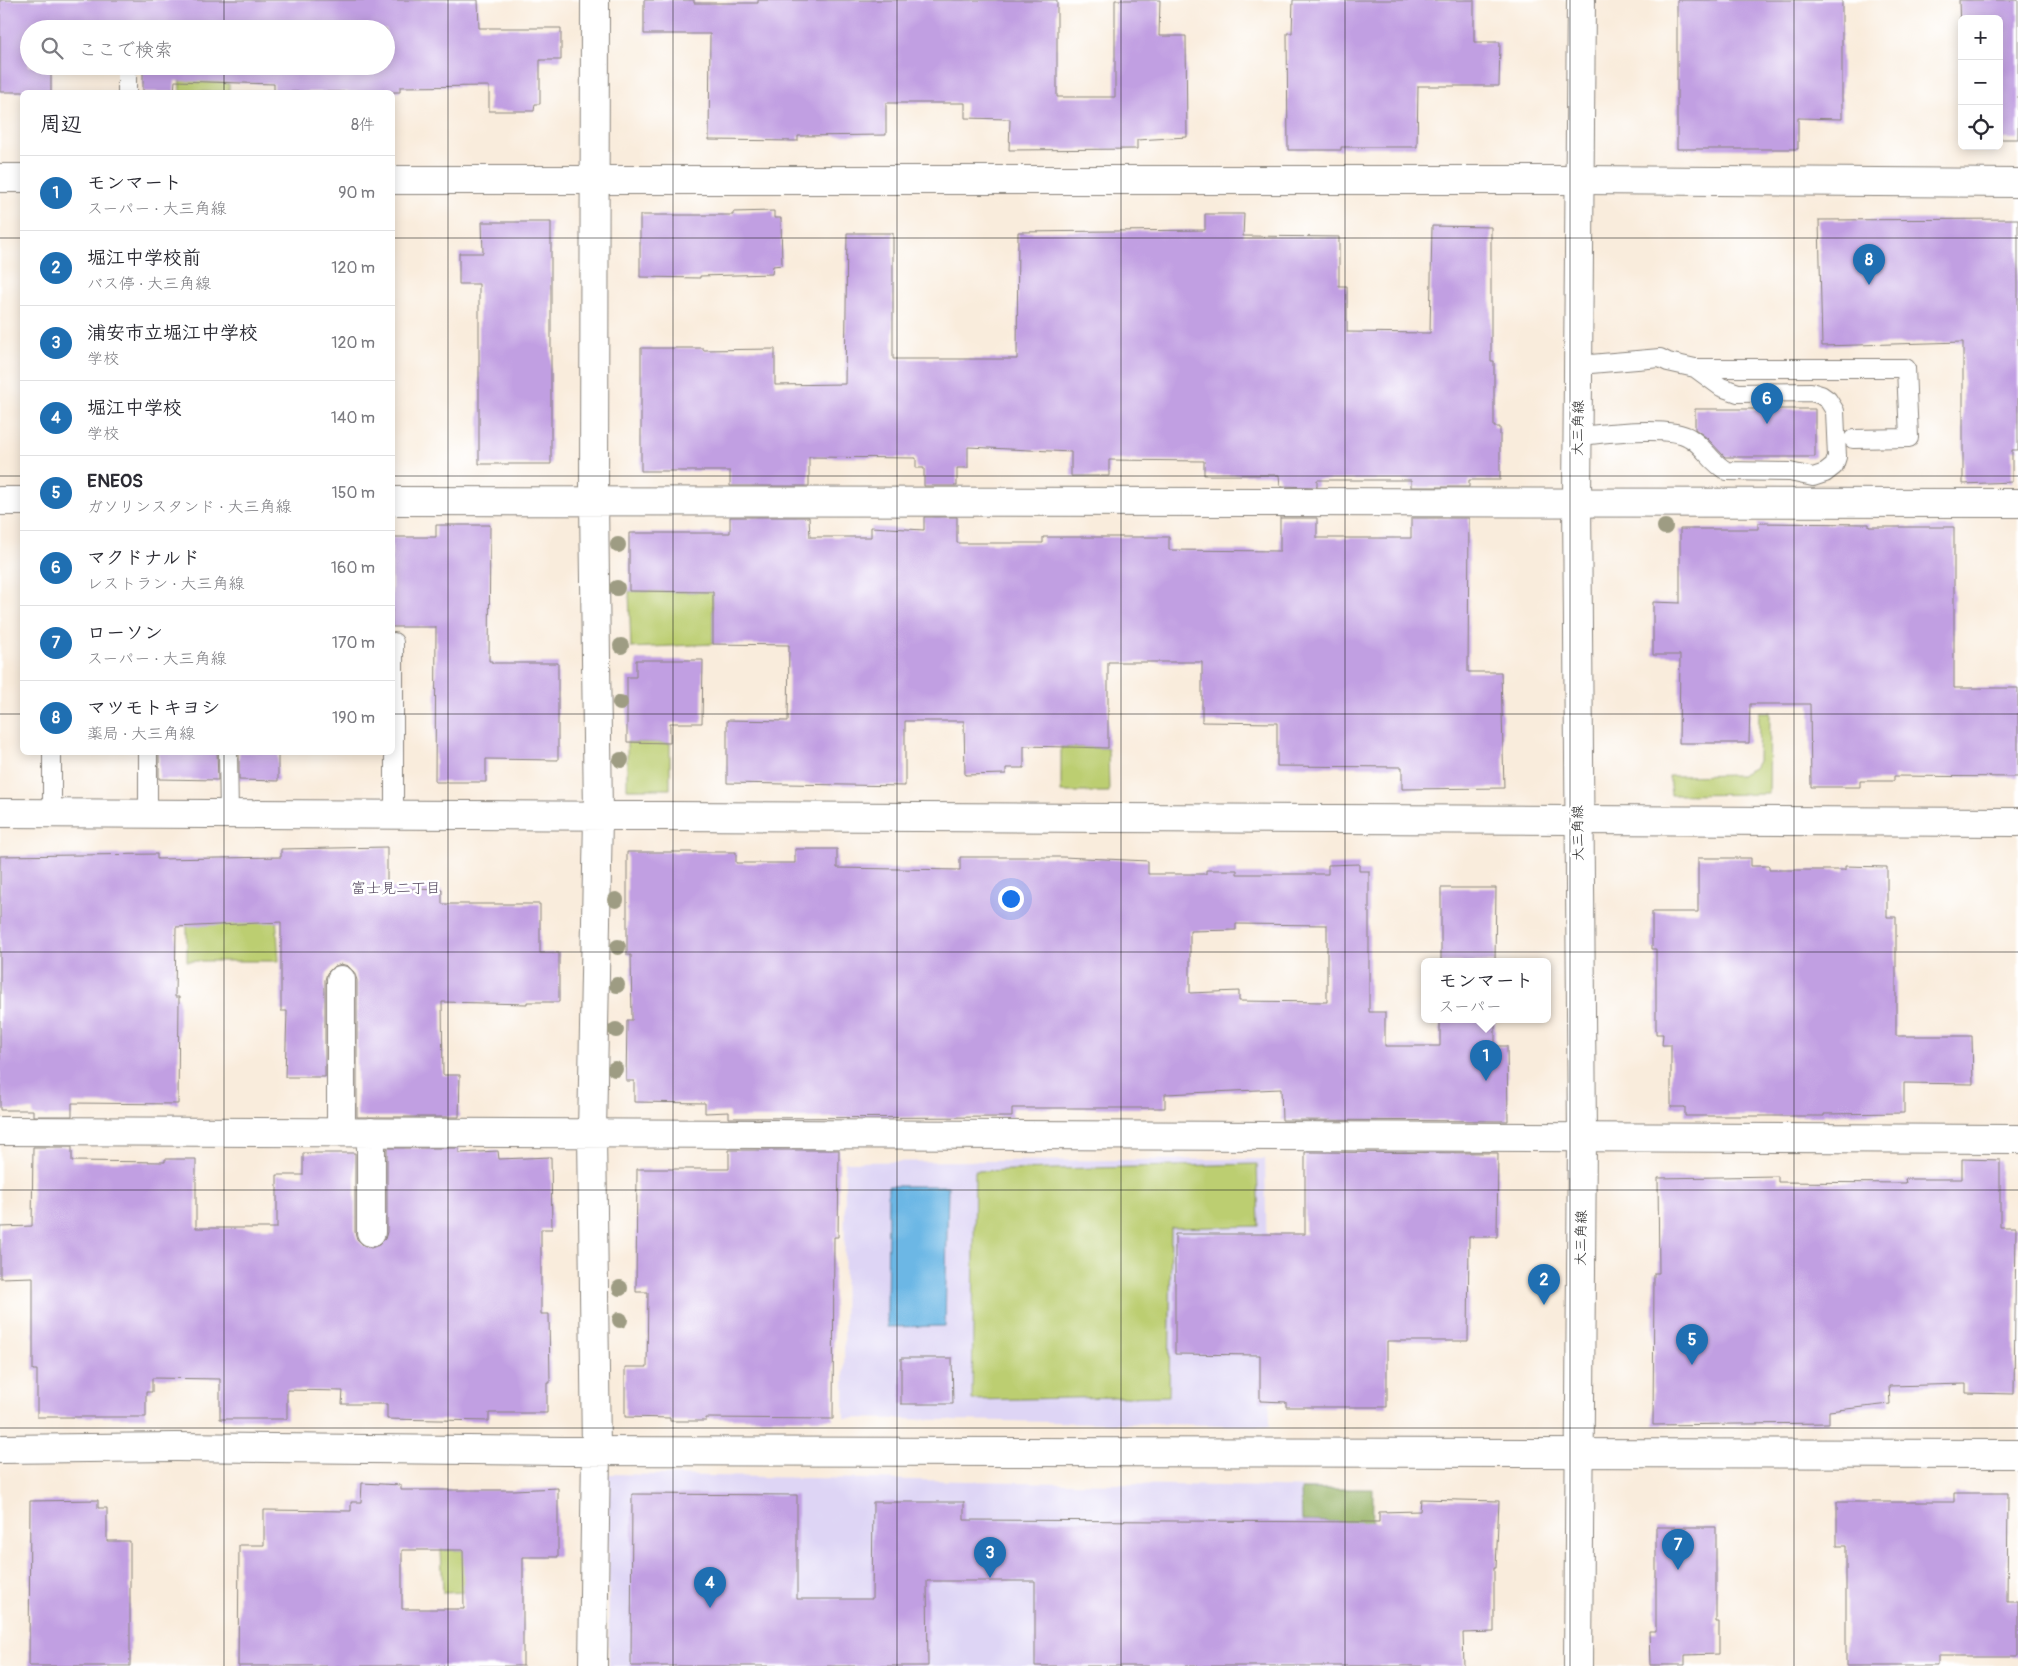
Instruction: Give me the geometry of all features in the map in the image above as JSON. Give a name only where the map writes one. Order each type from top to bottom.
[{"type":"street","points":[[593,1666],[596,1451],[592,1133],[598,816],[594,501],[595,0]]},
{"type":"street","name":"大三角線","points":[[1578,1666],[1578,1452],[1582,1138],[1578,821],[1577,502],[1581,0]]},
{"type":"street","points":[[0,178],[20,178]]},
{"type":"street","points":[[395,180],[1581,180],[2018,183]]},
{"type":"street","points":[[0,501],[20,501]]},
{"type":"street","points":[[395,501],[2018,503]]},
{"type":"street","points":[[0,813],[2018,822]]},
{"type":"street","points":[[341,980],[341,1132]]},
{"type":"street","points":[[0,1131],[2018,1139]]},
{"type":"street","points":[[371,1232],[372,1132]]},
{"type":"street","points":[[0,1449],[186,1447],[596,1451],[2018,1454]]},
{"type":"lane","points":[[127,75],[127,90]]},
{"type":"lane","points":[[1579,365],[1660,358],[1668,362],[1695,368],[1906,368],[1910,438],[1853,439]]},
{"type":"lane","points":[[1578,436],[1659,432],[1678,433],[1691,438],[1720,468],[1727,471],[1790,472],[1813,477],[1825,473],[1834,466],[1837,456],[1835,411],[1828,400],[1821,395],[1811,392],[1738,393],[1721,387],[1695,368]]},
{"type":"lane","points":[[52,755],[52,813]]},
{"type":"lane","points":[[148,755],[148,814]]},
{"type":"lane","points":[[228,755],[229,814]]},
{"type":"lane","points":[[394,755],[394,814]]},
{"type":"shaded area","points":[[1265,1159],[1270,1426],[844,1418],[845,1162]]},
{"type":"shaded area","points":[[608,1474],[1373,1489],[1371,1666],[609,1666]]},
{"type":"green space","points":[[179,75],[224,75],[225,83],[229,84],[229,90],[180,90]]},
{"type":"green space","points":[[629,591],[711,592],[713,595],[713,644],[631,648]]},
{"type":"green space","points":[[1759,712],[1770,712],[1769,794],[1671,795],[1669,776],[1740,775],[1754,768],[1758,761]]},
{"type":"green space","points":[[627,742],[670,743],[670,789],[627,789]]},
{"type":"green space","points":[[1061,747],[1108,748],[1109,792],[1061,792]]},
{"type":"green space","points":[[275,899],[279,961],[187,961],[187,926]]},
{"type":"green space","points":[[1257,1164],[1259,1226],[1171,1228],[1169,1396],[972,1400],[975,1171]]},
{"type":"green space","points":[[1301,1489],[1373,1489],[1371,1666],[1342,1666],[1342,1522],[1302,1521]]},
{"type":"green space","points":[[441,1550],[471,1550],[490,1591],[443,1593]]},
{"type":"water","points":[[888,1186],[948,1186],[945,1326],[887,1327]]},
{"type":"building","points":[[0,0],[478,0],[479,28],[561,28],[561,60],[540,60],[540,104],[535,104],[534,111],[489,111],[489,86],[400,87],[400,92],[395,92],[395,90],[274,90],[274,84],[175,81],[174,90],[143,90],[143,75],[395,75],[395,20],[20,20],[20,75],[51,75],[51,90],[0,92]]},
{"type":"building","points":[[644,0],[694,0],[694,3],[758,3],[758,0],[1057,0],[1057,97],[1115,97],[1115,0],[1160,0],[1159,36],[1186,36],[1187,137],[1137,140],[1137,149],[1009,150],[1010,119],[965,118],[965,103],[886,103],[886,135],[798,136],[798,141],[709,140],[710,34],[644,34]]},
{"type":"building","points":[[1293,0],[1474,0],[1474,42],[1500,42],[1499,86],[1418,86],[1417,147],[1341,147],[1341,150],[1288,150],[1287,33],[1292,33]]},
{"type":"building","points":[[1677,0],[1842,0],[1842,119],[1798,118],[1798,149],[1677,149]]},
{"type":"building","points":[[1959,0],[2018,0],[2018,139],[2003,139],[2003,15],[1959,15]]},
{"type":"building","points":[[774,211],[774,218],[781,218],[782,265],[773,266],[772,274],[700,276],[700,278],[640,277],[640,215],[733,215],[733,212]]},
{"type":"building","points":[[1205,214],[1244,214],[1243,236],[1339,237],[1339,286],[1347,286],[1347,332],[1430,333],[1432,226],[1491,227],[1491,361],[1494,361],[1494,427],[1500,427],[1500,480],[1469,480],[1469,487],[1411,487],[1411,480],[1317,480],[1317,487],[1280,486],[1279,475],[1204,475],[1204,461],[1109,460],[1109,476],[1071,476],[1071,452],[968,447],[968,468],[957,468],[957,486],[924,486],[924,468],[916,468],[916,458],[809,457],[809,486],[730,486],[730,471],[641,471],[641,348],[703,348],[703,350],[775,349],[775,385],[845,384],[847,233],[893,233],[893,359],[1017,359],[1018,232],[1205,230]]},
{"type":"building","points":[[2018,219],[2018,450],[2012,450],[2012,482],[1963,484],[1963,342],[1822,346],[1819,220]]},
{"type":"building","points":[[482,222],[551,222],[551,464],[479,464],[479,284],[459,284],[459,253],[483,253]]},
{"type":"building","points":[[1695,409],[1815,409],[1815,457],[1725,457],[1707,438],[1695,429]]},
{"type":"building","points":[[730,517],[809,517],[810,537],[871,537],[871,527],[924,530],[924,517],[957,517],[957,543],[1043,543],[1043,537],[1169,537],[1169,550],[1280,551],[1280,518],[1317,518],[1317,538],[1411,538],[1411,518],[1469,518],[1468,672],[1501,672],[1504,788],[1402,789],[1402,767],[1277,766],[1277,723],[1202,722],[1202,662],[1108,662],[1108,748],[1024,746],[1024,768],[1006,768],[1006,774],[965,775],[964,721],[905,721],[905,786],[727,783],[727,720],[788,721],[789,645],[713,644],[713,592],[629,591],[629,533],[730,533]]},
{"type":"building","points":[[1758,523],[1869,524],[1869,527],[1954,527],[1954,688],[2018,688],[2018,777],[1894,776],[1894,781],[1860,781],[1860,787],[1811,787],[1810,704],[1750,704],[1749,743],[1679,743],[1680,655],[1653,655],[1653,602],[1680,603],[1680,529],[1758,529]]},
{"type":"building","points":[[436,525],[490,525],[489,661],[492,661],[492,663],[558,663],[558,760],[486,759],[486,782],[435,782],[436,627],[395,627],[395,537],[436,537]]},
{"type":"building","points":[[636,660],[703,660],[702,723],[670,723],[670,743],[627,742],[627,677],[636,677]]},
{"type":"building","points":[[159,755],[217,755],[218,780],[159,779]]},
{"type":"building","points":[[239,755],[278,755],[278,781],[239,780]]},
{"type":"building","points":[[387,847],[387,888],[442,890],[442,904],[540,904],[540,953],[559,953],[559,1002],[527,1002],[527,1004],[442,1002],[443,1075],[460,1075],[459,1117],[357,1117],[357,980],[354,972],[348,966],[341,964],[333,967],[327,973],[325,980],[325,1077],[285,1077],[287,1011],[281,1011],[281,922],[176,927],[175,997],[179,997],[178,1104],[72,1103],[72,1116],[33,1116],[33,1110],[0,1110],[0,856],[157,854],[157,859],[281,857],[281,849]]},
{"type":"building","points":[[795,849],[837,849],[837,868],[960,870],[960,857],[1063,857],[1148,861],[1148,874],[1206,874],[1206,870],[1237,870],[1237,874],[1328,874],[1328,865],[1359,864],[1359,871],[1369,871],[1369,1012],[1385,1012],[1385,1046],[1440,1046],[1440,1023],[1495,1023],[1495,1046],[1507,1046],[1508,1121],[1282,1120],[1281,1089],[1165,1094],[1165,1108],[1012,1108],[1012,1117],[729,1118],[729,1112],[705,1113],[705,1103],[634,1102],[634,1081],[626,1081],[627,1020],[632,1020],[631,955],[627,955],[627,852],[736,852],[736,863],[795,863]],"holes":[[[1236,924],[1327,925],[1327,1002],[1239,1001],[1239,991],[1190,993],[1190,931],[1236,930]]]},
{"type":"building","points":[[1698,858],[1751,858],[1751,866],[1769,866],[1769,870],[1845,870],[1845,866],[1887,867],[1887,917],[1896,917],[1896,1036],[1972,1036],[1973,1084],[1904,1083],[1904,1113],[1824,1114],[1824,1116],[1685,1116],[1685,1107],[1671,1107],[1671,1045],[1662,1045],[1663,1034],[1656,1034],[1656,949],[1652,949],[1652,912],[1698,912]]},
{"type":"building","points":[[1441,888],[1496,888],[1495,958],[1441,958]]},
{"type":"building","points":[[33,1147],[72,1147],[72,1161],[165,1162],[165,1159],[196,1159],[196,1228],[277,1228],[277,1175],[303,1175],[303,1153],[355,1153],[355,1232],[357,1239],[363,1245],[371,1248],[379,1245],[385,1239],[387,1232],[387,1148],[459,1148],[459,1153],[498,1151],[499,1159],[551,1157],[552,1229],[541,1229],[541,1314],[549,1314],[550,1383],[547,1383],[547,1413],[489,1413],[489,1421],[387,1419],[387,1404],[342,1404],[343,1391],[287,1390],[287,1419],[220,1419],[220,1379],[152,1378],[152,1392],[146,1392],[146,1417],[37,1417],[37,1370],[33,1370],[33,1277],[0,1278],[0,1227],[32,1226]]},
{"type":"building","points":[[729,1150],[839,1150],[838,1237],[834,1237],[833,1419],[706,1418],[706,1421],[670,1421],[670,1418],[625,1417],[625,1367],[647,1367],[648,1292],[636,1292],[637,1169],[729,1169]]},
{"type":"building","points":[[1305,1152],[1498,1153],[1497,1237],[1469,1237],[1468,1341],[1387,1341],[1387,1407],[1286,1407],[1286,1402],[1260,1401],[1260,1355],[1175,1354],[1175,1234],[1305,1234]]},
{"type":"building","points":[[1962,1159],[2000,1160],[2000,1227],[2016,1227],[2014,1394],[1966,1393],[1966,1384],[1889,1386],[1890,1404],[1829,1411],[1829,1423],[1653,1425],[1654,1273],[1659,1273],[1658,1178],[1778,1176],[1778,1182],[1906,1183],[1905,1179],[1962,1179]]},
{"type":"building","points":[[901,1358],[952,1358],[953,1404],[901,1404]]},
{"type":"building","points":[[362,1483],[401,1485],[401,1490],[558,1488],[558,1557],[523,1557],[523,1666],[238,1666],[239,1545],[264,1545],[264,1510],[351,1511],[351,1502],[361,1502]],"holes":[[[402,1550],[463,1550],[464,1609],[402,1609]]]},
{"type":"building","points":[[1954,1493],[2008,1493],[2007,1601],[2018,1601],[2018,1656],[1938,1656],[1938,1666],[1846,1666],[1846,1546],[1837,1546],[1837,1502],[1954,1502]]},
{"type":"building","points":[[632,1494],[797,1495],[797,1599],[872,1599],[873,1502],[964,1502],[964,1520],[1379,1522],[1379,1512],[1420,1511],[1421,1499],[1499,1501],[1496,1568],[1494,1568],[1494,1632],[1463,1633],[1464,1666],[1035,1666],[1035,1581],[927,1581],[928,1666],[631,1666]]},
{"type":"building","points":[[98,1500],[98,1508],[107,1508],[107,1541],[130,1541],[130,1666],[29,1666],[30,1501]]},
{"type":"building","points":[[1656,1527],[1716,1527],[1716,1622],[1719,1622],[1719,1654],[1685,1655],[1685,1665],[1650,1665],[1649,1631],[1656,1631]]},
{"type":"place","name":"マツモトキヨシ","points":[[1869,285]]},
{"type":"place","name":"マクドナルド","points":[[1767,424]]},
{"type":"place","name":"モンマート","points":[[1486,1081]]},
{"type":"place","name":"堀江中学校前","points":[[1544,1305]]},
{"type":"place","name":"ENEOS","points":[[1692,1365]]},
{"type":"place","name":"ローソン","points":[[1678,1570]]},
{"type":"place","name":"浦安市立堀江中学校","points":[[990,1578]]},
{"type":"place","name":"堀江中学校","points":[[710,1608]]},
{"type":"district","name":"富士見二丁目","points":[[396,888]]}]
